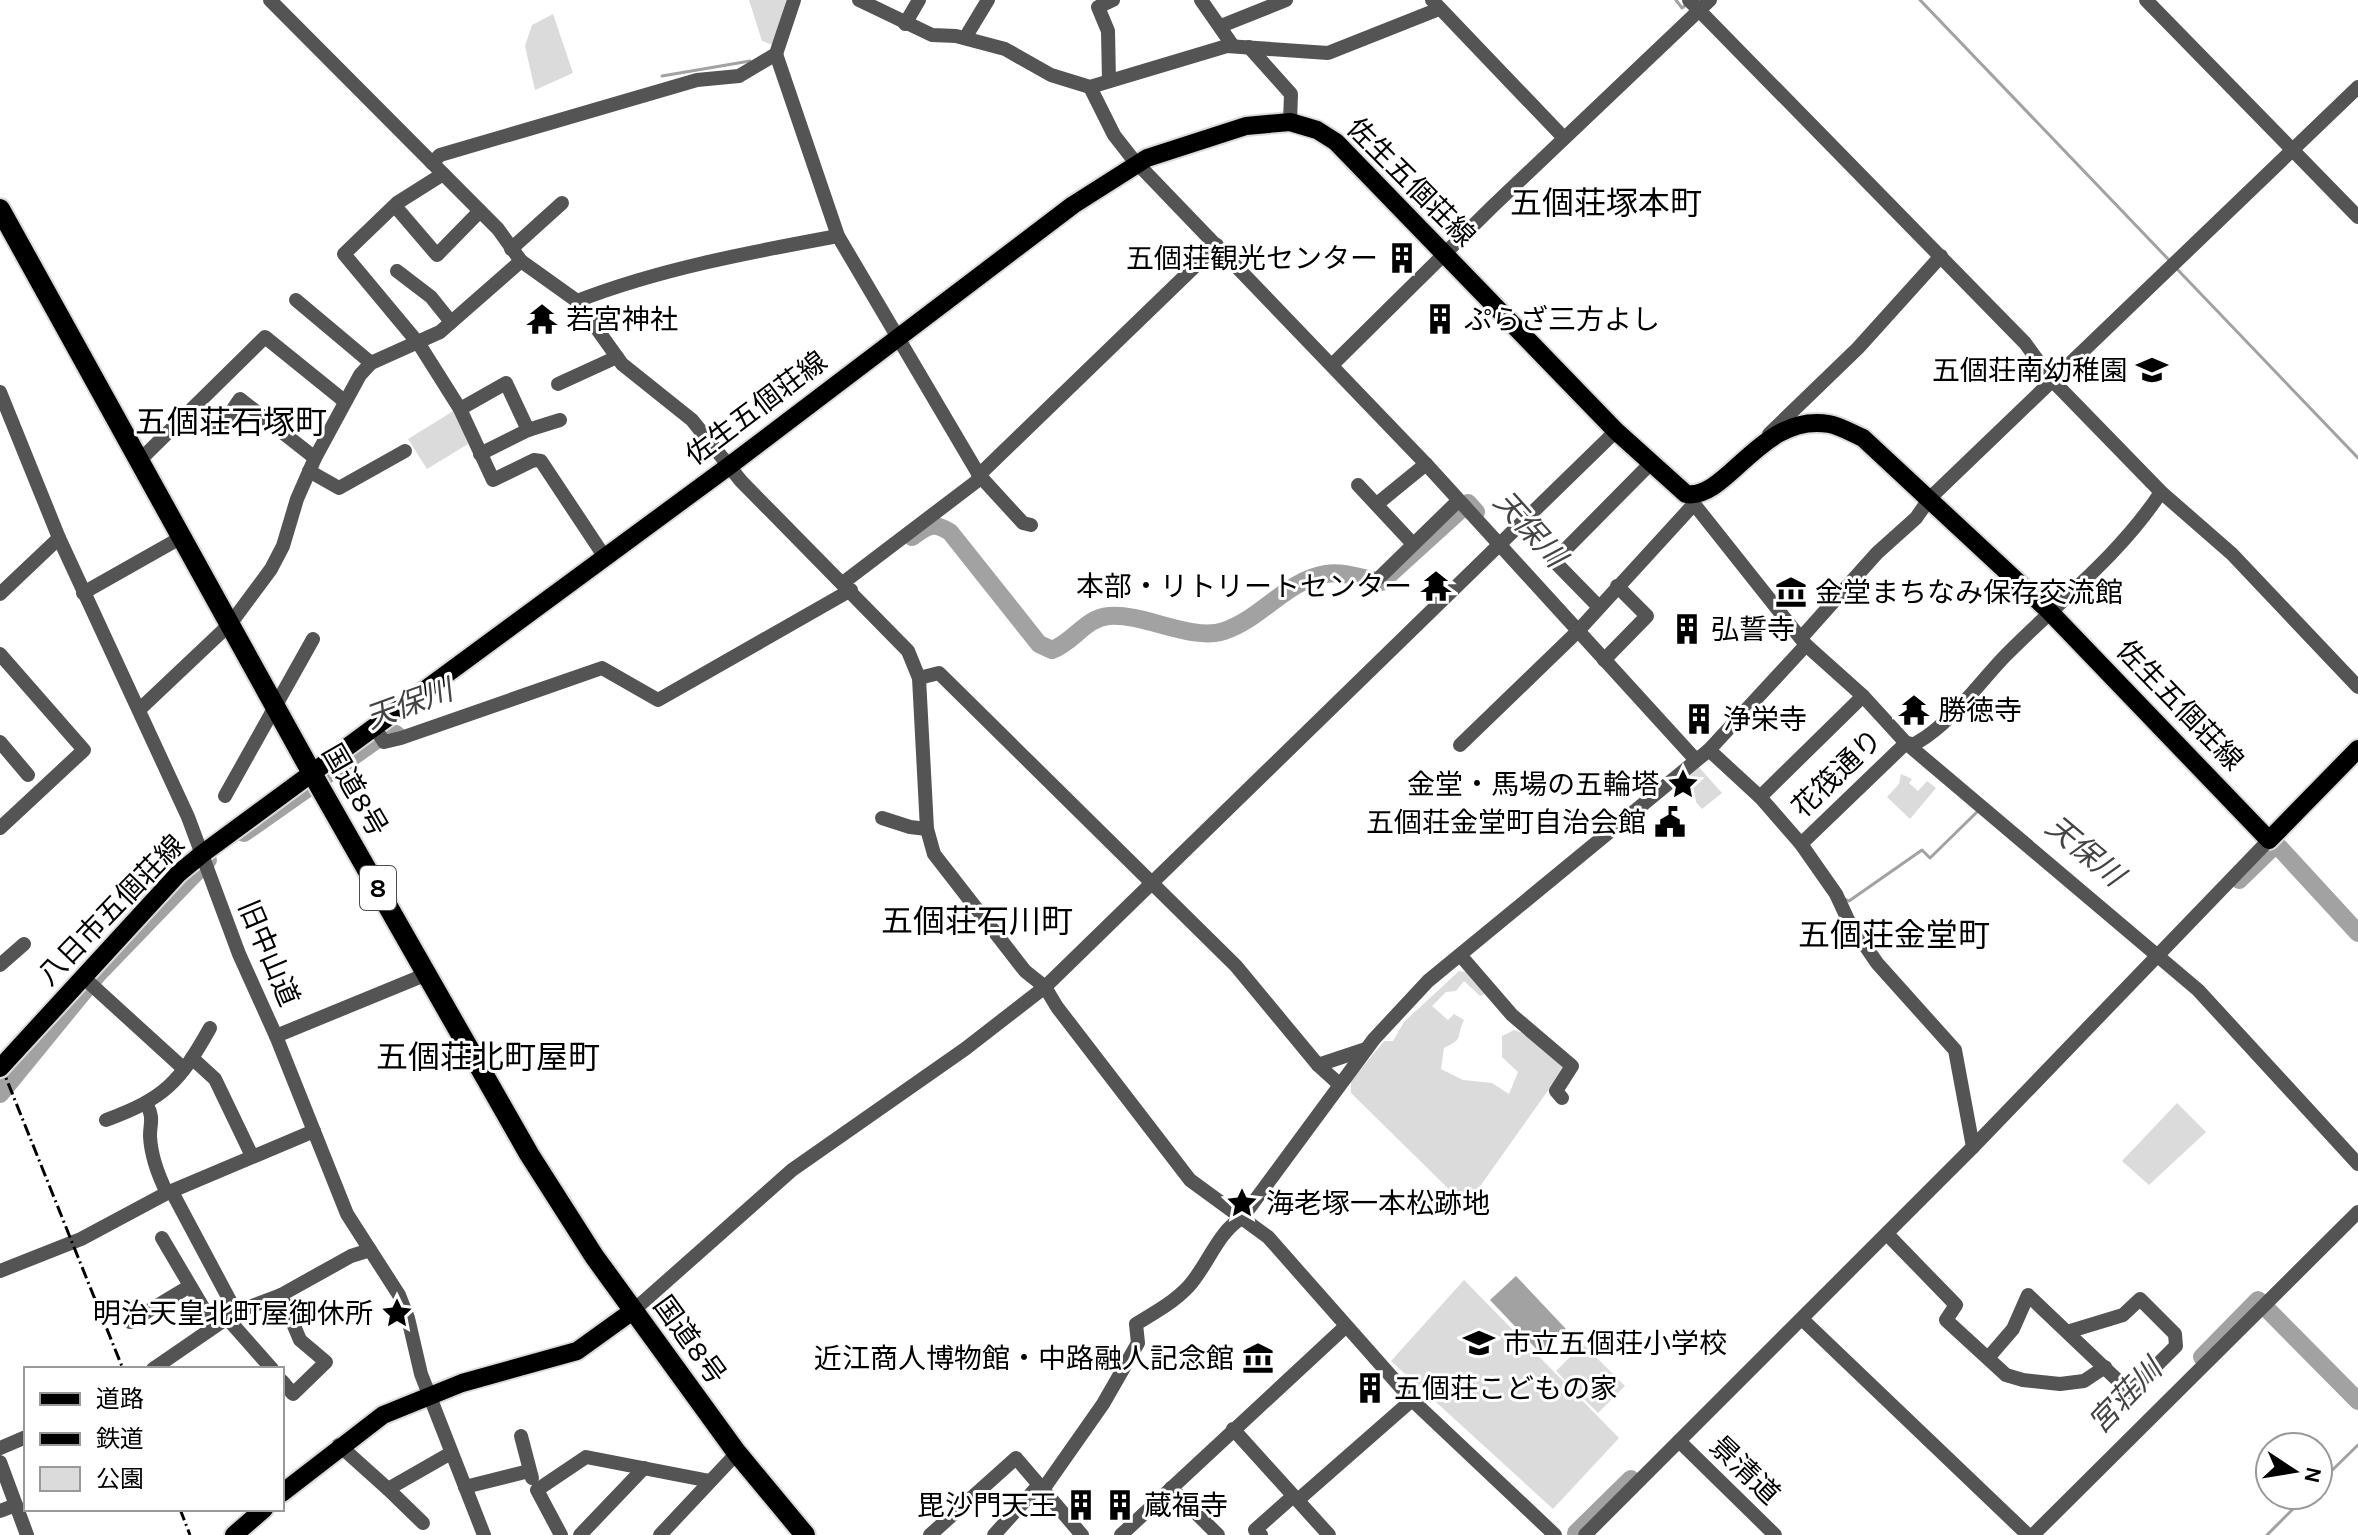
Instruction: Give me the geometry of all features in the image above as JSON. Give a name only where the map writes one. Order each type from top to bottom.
[{"type":"highway","name":"国道8号","points":[[0,209],[313,775],[529,1154],[634,1310],[737,1453],[805,1535]]},
{"type":"main road","name":"佐生五個荘線","points":[[313,775],[380,735],[604,556],[729,466],[1073,205],[1137,163],[1246,126],[1290,122],[1317,130],[1336,142],[1616,431],[1679,490],[1695,500],[1761,443],[1803,425],[1828,424],[1863,438],[2049,611],[2269,840]]},
{"type":"main road","points":[[2269,840],[2358,749]]},
{"type":"main road","name":"八日市五個荘線","points":[[1,1064],[179,873],[313,775]]},
{"type":"main road","points":[[284,1491],[339,1445],[383,1415],[430,1395],[577,1351],[634,1310]]},
{"type":"main road","points":[[234,1535],[262,1511]]},
{"type":"street","points":[[270,0],[480,211],[516,255],[577,301],[620,360],[692,420],[729,466],[908,651],[919,678],[927,829],[934,854],[946,874],[1025,971],[1045,987],[1167,1154],[1198,1186],[1283,1253],[1412,1400],[1555,1535]]},
{"type":"street","points":[[794,0],[776,54],[838,236],[979,475],[1023,523],[1031,525]]},
{"type":"street","points":[[859,0],[932,35],[965,38],[1005,49],[1051,75],[1090,87],[1233,46],[1328,53],[1436,5],[1564,138]]},
{"type":"street","points":[[905,24],[919,0]]},
{"type":"street","points":[[965,38],[988,0]]},
{"type":"street","points":[[1109,81],[1108,31],[1094,4],[1113,0]]},
{"type":"street","points":[[1201,0],[1233,46]]},
{"type":"street","points":[[1221,26],[1286,0]]},
{"type":"street","points":[[2146,0],[2291,152],[2358,217]]},
{"type":"street","points":[[1332,365],[1698,3],[2025,343],[2051,379],[2161,492],[2232,554],[2358,687]]},
{"type":"street","points":[[1249,47],[1291,94],[1290,122]]},
{"type":"street","points":[[432,163],[440,155],[697,80],[739,76],[776,54]]},
{"type":"street","points":[[1090,87],[1114,135],[1137,163],[1426,464],[1462,506],[1502,543],[1695,759]]},
{"type":"street","points":[[994,1535],[1040,1488],[1103,1404],[1138,1343],[1136,1324],[1187,1289],[1233,1223],[1242,1218],[1367,1048],[1428,981],[1709,750],[1877,553],[1916,518],[1930,498],[2358,87]]},
{"type":"street","points":[[443,174],[395,206],[344,254],[419,344],[460,409],[493,480],[534,460],[541,461],[604,556]]},
{"type":"street","points":[[140,709],[231,623],[283,546],[312,465],[343,400],[371,363],[419,344],[451,322],[562,203]]},
{"type":"street","points":[[395,206],[437,255],[480,211]]},
{"type":"street","points":[[577,301],[606,289],[838,236]]},
{"type":"street","points":[[380,735],[401,738],[499,707],[602,668],[658,700],[848,586],[977,481],[979,475],[1217,245]]},
{"type":"street","points":[[1761,443],[1858,348],[1941,256]]},
{"type":"street","points":[[397,271],[431,297],[451,322]]},
{"type":"street","points":[[296,300],[371,363]]},
{"type":"street","points":[[140,460],[265,337],[343,400]]},
{"type":"street","points":[[558,384],[620,360]]},
{"type":"street","points":[[460,409],[506,383],[528,430]]},
{"type":"street","name":"旧中山道","points":[[0,392],[83,593],[140,709],[202,854],[239,954],[276,1036],[347,1214],[391,1280],[404,1307],[421,1374],[484,1535]]},
{"type":"street","points":[[219,430],[240,399],[339,488],[405,451]]},
{"type":"street","points":[[480,454],[528,430],[560,420]]},
{"type":"street","points":[[634,1310],[792,1170],[1045,987],[1616,431]]},
{"type":"street","points":[[1377,504],[1426,464]]},
{"type":"street","points":[[1597,605],[1554,561],[1650,464]]},
{"type":"street","points":[[1358,485],[1413,544]]},
{"type":"street","name":"花筏通り","points":[[1802,842],[1913,743],[2091,574],[2149,511],[2161,492]]},
{"type":"street","points":[[1460,745],[1579,628],[1695,500],[1804,641],[1913,743],[2198,990],[2358,1164]]},
{"type":"street","points":[[1379,578],[1413,544],[1462,506]]},
{"type":"street","points":[[83,593],[182,537]]},
{"type":"street","points":[[0,594],[59,538]]},
{"type":"street","points":[[1606,657],[1647,616],[1617,586]]},
{"type":"street","points":[[225,796],[313,639]]},
{"type":"street","points":[[0,654],[84,750],[0,828]]},
{"type":"street","points":[[919,678],[939,673],[1236,966],[1318,1065],[1339,1084]]},
{"type":"street","points":[[1761,796],[1863,696]]},
{"type":"street","points":[[0,742],[28,775]]},
{"type":"street","points":[[1709,750],[1761,796],[1802,842],[1877,963],[1955,1050],[1973,1147]]},
{"type":"street","points":[[882,818],[927,829]]},
{"type":"street","points":[[1585,1535],[1803,1320],[2269,840]]},
{"type":"street","points":[[0,965],[24,944]]},
{"type":"street","points":[[1461,956],[1512,1015],[1572,1066],[1556,1091],[1562,1098]]},
{"type":"street","points":[[276,1036],[427,974]]},
{"type":"street","points":[[83,977],[188,1064],[215,1079],[252,1156]]},
{"type":"street","points":[[106,1120],[147,1105],[188,1064],[210,1028]]},
{"type":"street","points":[[1318,1065],[1367,1048]]},
{"type":"street","points":[[147,1105],[153,1116],[150,1134],[155,1168],[170,1193],[226,1319]]},
{"type":"street","points":[[0,1271],[81,1239],[170,1193],[314,1131]]},
{"type":"street","points":[[1803,1320],[2030,1535],[2358,1212]]},
{"type":"street","points":[[1887,1234],[1956,1305],[1946,1320],[2006,1375],[2060,1384],[2084,1381],[2105,1367]]},
{"type":"street","points":[[162,1238],[190,1286],[270,1367]]},
{"type":"street","points":[[156,1367],[226,1319],[281,1295],[351,1256],[370,1250]]},
{"type":"street","points":[[130,1322],[190,1286]]},
{"type":"street","points":[[281,1295],[300,1340],[326,1362],[293,1394],[284,1383]]},
{"type":"street","points":[[1988,1358],[2013,1329],[2028,1295],[2130,1392],[2176,1346],[2175,1334],[2140,1299],[2123,1315],[2067,1332]]},
{"type":"street","points":[[1121,1535],[1345,1327]]},
{"type":"street","points":[[1261,1535],[1255,1530],[1412,1400]]},
{"type":"street","points":[[1233,1429],[1329,1535]]},
{"type":"street","points":[[521,1436],[529,1471],[561,1535]]},
{"type":"street","points":[[0,1448],[24,1438]]},
{"type":"street","name":"景清道","points":[[1679,1441],[1775,1535]]},
{"type":"street","points":[[339,1445],[423,1523]]},
{"type":"street","points":[[388,1489],[451,1453]]},
{"type":"street","points":[[660,1535],[737,1453]]},
{"type":"street","points":[[537,1490],[586,1457],[710,1481]]},
{"type":"street","points":[[930,1535],[1016,1458],[1079,1534]]},
{"type":"street","points":[[0,1462],[27,1535]]},
{"type":"street","points":[[580,1535],[644,1468]]},
{"type":"street","points":[[465,1487],[529,1471]]},
{"type":"street","points":[[1171,1488],[1218,1535]]},
{"type":"street","points":[[0,1511],[16,1505]]},
{"type":"green space","points":[[749,0],[786,0],[773,45],[762,41]]},
{"type":"green space","points":[[553,14],[573,73],[535,90],[525,46],[532,25]]},
{"type":"green space","points":[[455,410],[468,444],[427,469],[408,439]]},
{"type":"green space","points":[[1697,765],[1722,793],[1702,809],[1677,781]]},
{"type":"green space","points":[[1901,774],[1912,779],[1909,783],[1918,791],[1927,781],[1936,788],[1910,819],[1887,797],[1899,784]]},
{"type":"green space","points":[[1459,971],[1466,972],[1485,994],[1480,996],[1464,981],[1456,991],[1446,992],[1432,1006],[1448,1020],[1454,1014],[1464,1020],[1457,1040],[1444,1048],[1441,1069],[1463,1080],[1492,1083],[1509,1094],[1518,1072],[1502,1057],[1502,1036],[1514,1030],[1523,1033],[1564,1068],[1466,1206],[1351,1093],[1351,1081],[1384,1041],[1393,1041],[1404,1022]]},
{"type":"green space","points":[[2177,1103],[2206,1132],[2149,1185],[2122,1161]]},
{"type":"green space","points":[[1464,1280],[1619,1438],[1553,1509],[1391,1361]]},
{"type":"green space","points":[[1583,1344],[1625,1386],[1598,1413],[1556,1371]]},
{"type":"shaded area","points":[[1516,1276],[1566,1329],[1541,1354],[1490,1300]]},
{"type":"waterway","points":[[1676,0],[1682,8],[1687,4]]},
{"type":"waterway","points":[[1920,0],[2169,260]]},
{"type":"waterway","points":[[662,76],[750,61]]},
{"type":"waterway","points":[[2177,269],[2358,458]]},
{"type":"waterway","name":"天保川","points":[[912,537],[930,526],[950,532],[1039,644],[1052,650],[1093,621],[1109,616],[1211,633],[1224,631],[1250,618],[1312,578],[1340,574],[1381,582],[1468,503],[1476,512]]},
{"type":"waterway","name":"天保川","points":[[244,833],[378,739],[396,734]]},
{"type":"waterway","points":[[1844,899],[1849,901],[1922,850],[1930,858],[1978,811]]},
{"type":"waterway","name":"天保川","points":[[2239,880],[2276,844],[2358,933]]},
{"type":"waterway","name":"天保川","points":[[0,1094],[98,974],[208,860]]},
{"type":"waterway","name":"宮荘川","points":[[2202,1357],[2258,1300]]},
{"type":"waterway","name":"宮荘川","points":[[2267,1309],[2358,1401]]},
{"type":"waterway","points":[[2334,1468],[2358,1445]]},
{"type":"waterway","name":"宮荘川","points":[[1576,1533],[1631,1479]]},
{"type":"waterway","points":[[2267,1535],[2291,1511]]},
{"type":"railway","points":[[0,1063],[122,1367]]},
{"type":"railway","points":[[181,1511],[190,1535]]},
{"type":"place","name":"五個荘観光センター","points":[[1402,258]]},
{"type":"place","name":"若宮神社","points":[[542,319]]},
{"type":"place","name":"ぷらざ三方よし","points":[[1440,319]]},
{"type":"place","name":"五個荘南幼稚園","points":[[2152,370]]},
{"type":"place","name":"本部・リトリートセンター","points":[[1436,586]]},
{"type":"place","name":"金堂まちなみ保存交流館","points":[[1791,592]]},
{"type":"place","name":"弘誓寺","points":[[1687,629]]},
{"type":"place","name":"勝徳寺","points":[[1914,710]]},
{"type":"place","name":"浄栄寺","points":[[1699,719]]},
{"type":"place","name":"金堂・馬場の五輪塔","points":[[1683,784]]},
{"type":"place","name":"五個荘金堂町自治会館","points":[[1670,822]]},
{"type":"place","name":"海老塚一本松跡地","points":[[1242,1203]]},
{"type":"place","name":"明治天皇北町屋御休所","points":[[397,1313]]},
{"type":"place","name":"市立五個荘小学校","points":[[1479,1343]]},
{"type":"place","name":"近江商人博物館・中路融人記念館","points":[[1258,1358]]},
{"type":"place","name":"五個荘こどもの家","points":[[1370,1388]]},
{"type":"place","name":"毘沙門天王","points":[[1081,1505]]},
{"type":"place","name":"蔵福寺","points":[[1120,1505]]},
{"type":"district","name":"五個荘塚本町","points":[[1606,203]]},
{"type":"district","name":"五個荘石塚町","points":[[231,422]]},
{"type":"district","name":"五個荘石川町","points":[[977,921]]},
{"type":"district","name":"五個荘金堂町","points":[[1894,935]]},
{"type":"district","name":"五個荘北町屋町","points":[[488,1057]]}]
